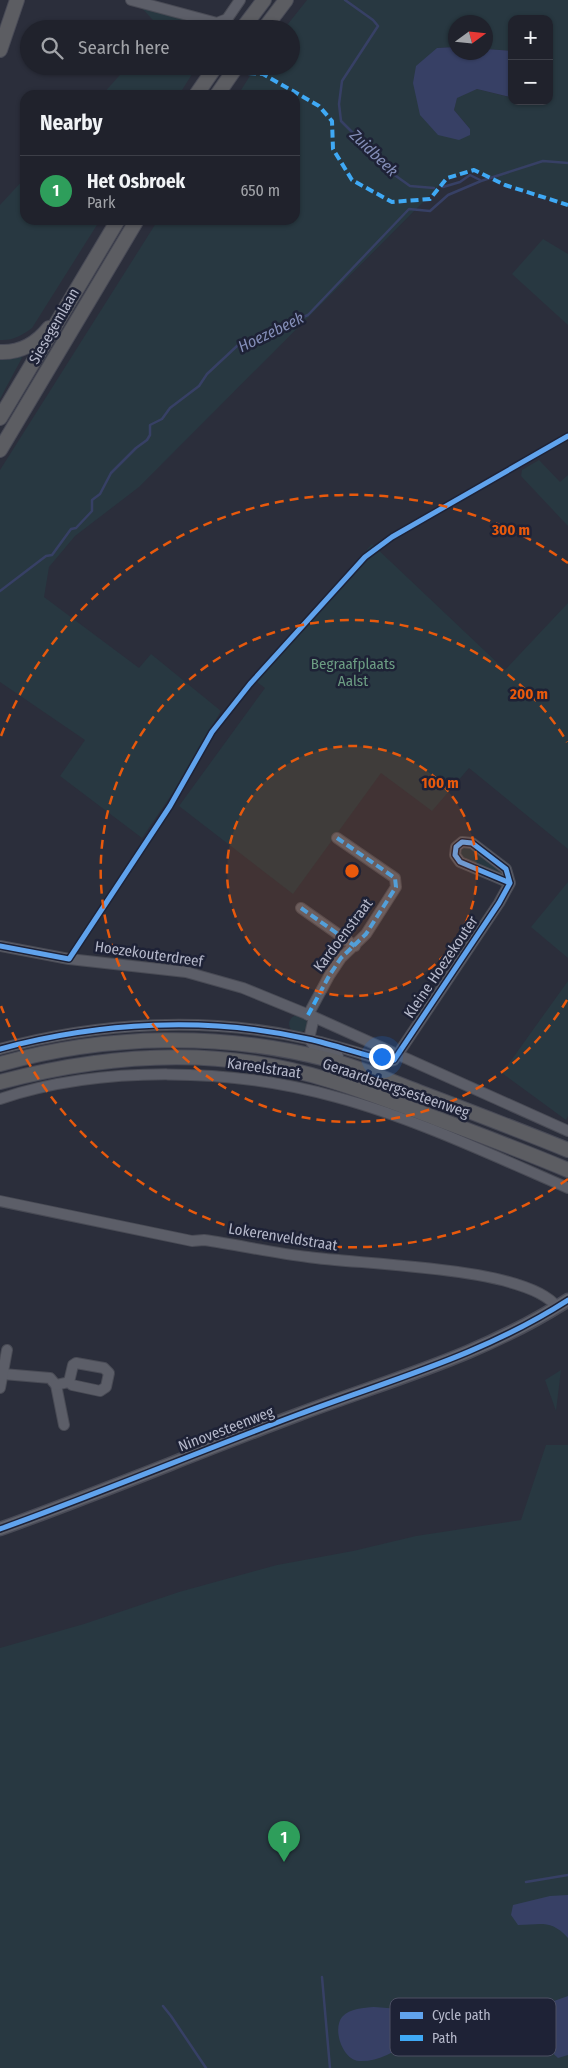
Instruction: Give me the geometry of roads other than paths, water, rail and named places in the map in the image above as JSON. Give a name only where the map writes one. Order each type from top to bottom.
[{"type":"highway","points":[[0,50],[17,0]]},
{"type":"highway","points":[[249,20],[264,0]]},
{"type":"highway","points":[[271,20],[286,0]]},
{"type":"highway","points":[[199,90],[210,75]]},
{"type":"highway","points":[[220,90],[231,75]]},
{"type":"highway","name":"Siesegemlaan","points":[[0,418],[57,326],[60,316],[115,225]]},
{"type":"highway","name":"Siesegemlaan","points":[[0,450],[134,225]]},
{"type":"highway","points":[[0,352],[23,348],[41,338],[60,316]]},
{"type":"highway","name":"Geraardsbergsesteenweg","points":[[0,1064],[54,1051],[102,1044],[168,1040],[207,1041],[256,1046],[346,1065],[568,1150]]},
{"type":"highway","name":"Geraardsbergsesteenweg","points":[[0,1082],[58,1068],[136,1058],[206,1058],[255,1063],[340,1082],[510,1146],[568,1170]]},
{"type":"main road","name":"Ninovesteenweg","points":[[0,1529],[56,1509],[298,1414],[462,1356],[513,1333],[563,1304]]},
{"type":"street","points":[[131,0],[204,20]]},
{"type":"street","points":[[224,20],[240,0]]},
{"type":"street","name":"Kardoenstraat","points":[[311,1016],[329,976],[341,958],[356,946],[366,934],[392,894],[397,881],[337,838]]},
{"type":"street","points":[[462,842],[472,843],[506,869],[510,883],[460,862],[455,855],[456,847],[462,842]]},
{"type":"street","name":"Kleine Hoezekouter","points":[[393,1058],[499,903],[510,883]]},
{"type":"street","points":[[301,908],[356,946]]},
{"type":"street","name":"Hoezekouterdreef","points":[[0,946],[69,959],[194,974],[243,988],[311,1016],[393,1058],[568,1131]]},
{"type":"street","points":[[311,1016],[309,1039],[314,1048],[337,1055],[346,1065]]},
{"type":"street","name":"Hoezekouterdreef","points":[[0,1048],[52,1036],[133,1026],[208,1026],[284,1034],[393,1058]]},
{"type":"street","name":"Kareelstraat","points":[[0,1099],[42,1088],[106,1078],[162,1075],[204,1075],[291,1086],[354,1103],[413,1124],[568,1188]]},
{"type":"street","name":"Lokerenveldstraat","points":[[0,1201],[192,1241],[204,1240],[308,1257],[474,1273],[532,1289],[563,1304]]},
{"type":"street","points":[[0,1388],[7,1350]]},
{"type":"street","points":[[3,1374],[50,1378],[56,1385],[64,1425]]},
{"type":"street","points":[[56,1385],[69,1382]]},
{"type":"water","points":[[448,47],[448,60],[493,60],[493,50],[508,51],[508,97],[477,89],[457,98],[454,110],[470,129],[470,135],[459,140],[438,135],[420,115],[413,83],[416,66],[437,48]]},
{"type":"water","points":[[568,1895],[568,1938],[556,1928],[545,1924],[518,1925],[511,1915],[513,1905],[550,1896]]},
{"type":"water","points":[[568,1996],[568,2055],[558,2058],[556,2056],[556,2000]]},
{"type":"water","points":[[374,2007],[390,2008],[390,2053],[366,2061],[359,2061],[348,2056],[341,2044],[338,2029],[339,2023],[345,2014],[357,2009]]},
{"type":"waterway","name":"Zuidbeek","points":[[345,0],[373,20],[378,26],[342,81],[339,104],[341,121],[396,176],[410,186],[434,188]]},
{"type":"waterway","name":"Hoezebeek","points":[[0,591],[46,556],[52,555],[71,529],[76,528],[92,511],[92,500],[100,494],[111,473],[136,448],[147,440],[150,435],[150,425],[162,419],[170,408],[199,386],[207,374],[237,346],[308,315],[409,209],[430,211],[448,195],[481,181],[543,161],[568,163]]},
{"type":"waterway","name":"Zuidbeek","points":[[443,187],[460,182],[470,175],[480,180]]},
{"type":"waterway","points":[[526,1882],[568,1875]]},
{"type":"waterway","points":[[322,1977],[330,2068]]},
{"type":"waterway","points":[[163,2006],[206,2068]]},
{"type":"place","name":"Het Osbroek","points":[[284,1862]]},
{"type":"park label","name":"Begraafplaats Aalst","points":[[353,672]]}]
